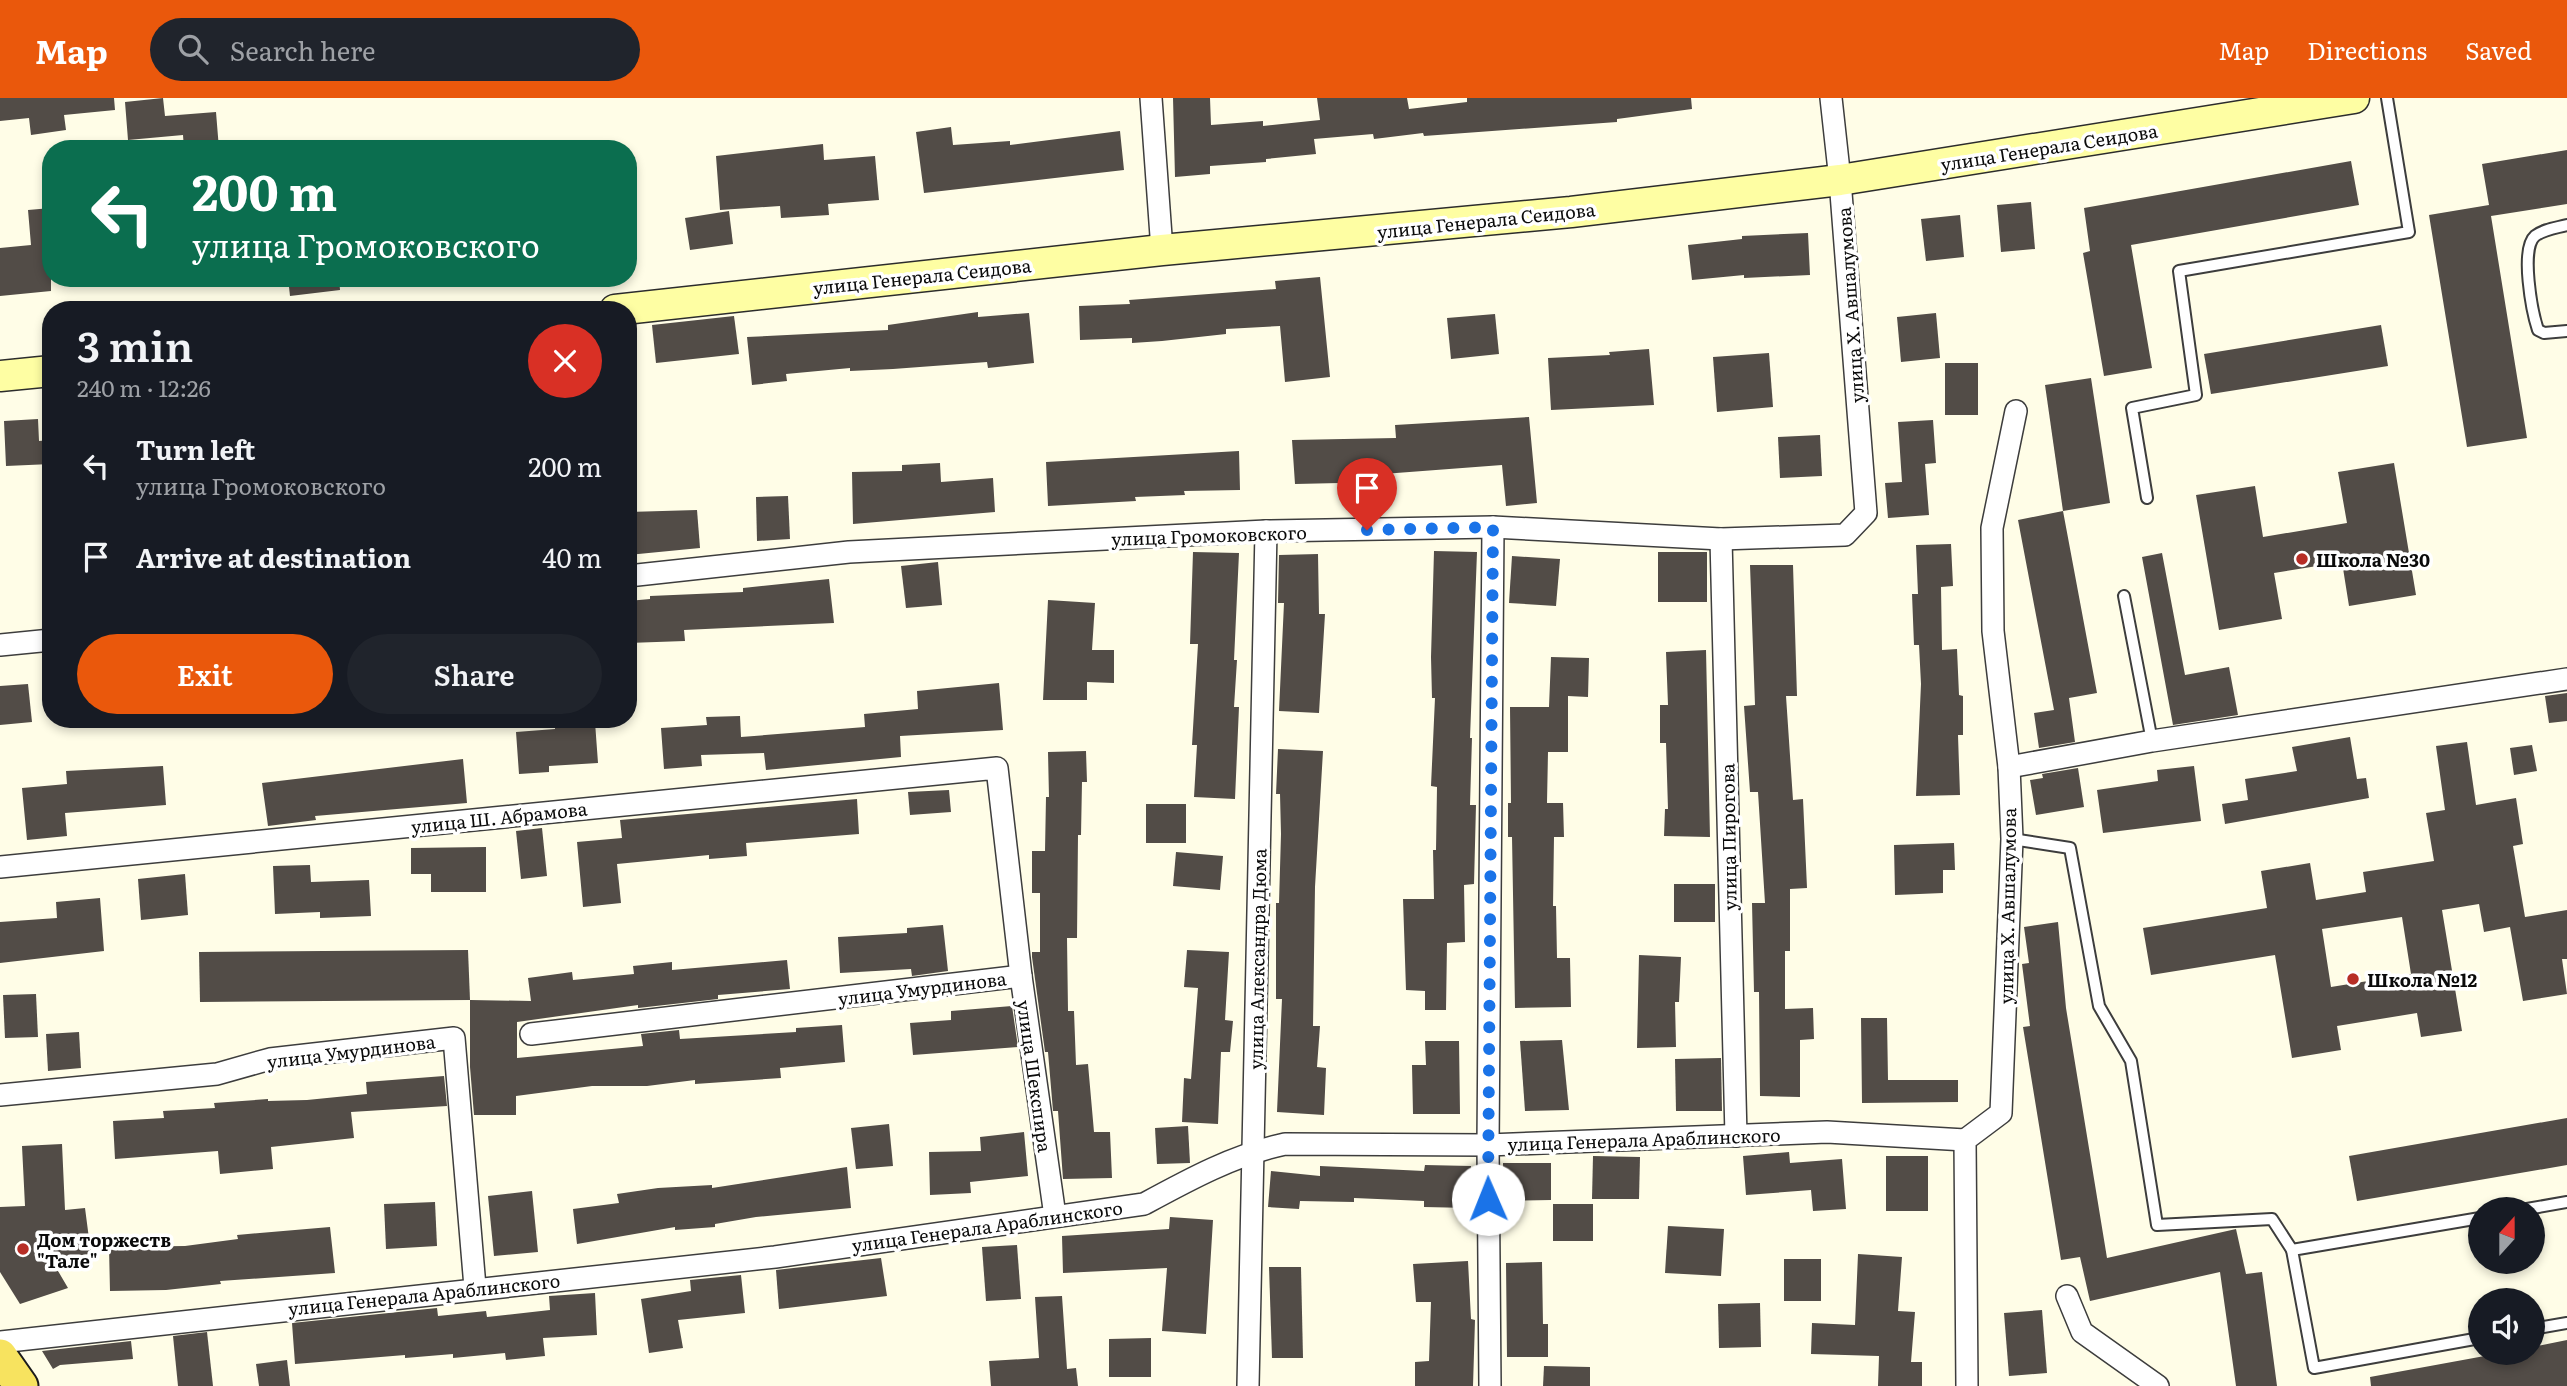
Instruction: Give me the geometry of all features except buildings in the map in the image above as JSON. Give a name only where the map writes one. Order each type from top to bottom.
[{"type":"main road","points":[[0,1356],[20,1386]]},
{"type":"street","points":[[1151,98],[1162,250]]},
{"type":"street","name":"улица Х. Авшалумова","points":[[1830,98],[1840,180],[1866,513]]},
{"type":"street","name":"улица Генерала Сеидова","points":[[637,308],[1162,250],[1571,212],[1840,180],[2354,98]]},
{"type":"street","points":[[0,376],[42,372]]},
{"type":"street","name":"улица Х. Авшалумова","points":[[1965,1140],[2000,1113],[2012,839],[2009,766],[1993,631],[1992,528],[2016,411]]},
{"type":"street","name":"улица Громоковского","points":[[637,575],[849,552],[1266,531],[1493,527],[1721,539],[1845,535],[1866,513]]},
{"type":"street","points":[[1490,1386],[1488,1145],[1493,527]]},
{"type":"street","name":"улица Александра Дюма","points":[[1248,1386],[1266,531]]},
{"type":"street","name":"улица Пирогова","points":[[1721,539],[1736,1136]]},
{"type":"street","points":[[0,645],[42,641]]},
{"type":"street","points":[[2009,766],[2152,741],[2567,679]]},
{"type":"street","name":"улица Ш. Абрамова","points":[[0,867],[997,768]]},
{"type":"street","name":"улица Шекспира","points":[[997,768],[1021,976],[1055,1216]]},
{"type":"street","name":"улица Умурдинова","points":[[531,1034],[1021,976]]},
{"type":"street","name":"улица Умурдинова","points":[[0,1095],[217,1074],[270,1059],[454,1038],[475,1287]]},
{"type":"street","name":"улица Генерала Араблинского","points":[[0,1342],[475,1287],[775,1257],[1144,1204],[1198,1175],[1252,1151],[1285,1144],[1488,1145],[1827,1132],[1965,1140]]},
{"type":"street","points":[[1965,1140],[1967,1386]]},
{"type":"street","points":[[2067,1296],[2082,1332],[2158,1386]]},
{"type":"lane","points":[[2147,498],[2132,408],[2196,395],[2179,271],[2409,232],[2387,98]]},
{"type":"lane","points":[[2567,225],[2548,229],[2534,237],[2528,246],[2528,272],[2538,330],[2544,333],[2567,331]]},
{"type":"lane","points":[[2124,596],[2152,741]]},
{"type":"lane","points":[[2012,839],[2070,848],[2099,1006],[2131,1061],[2157,1225],[2272,1219],[2292,1251],[2314,1368],[2468,1340]]},
{"type":"lane","points":[[2545,1206],[2567,1202]]},
{"type":"lane","points":[[2292,1251],[2468,1220]]},
{"type":"lane","points":[[2545,1327],[2567,1323]]},
{"type":"place","name":"Школа №30","points":[[2302,559]]},
{"type":"place","name":"Школа №12","points":[[2353,979]]},
{"type":"place","name":"Дом торжеств \"Тале\"","points":[[23,1249]]},
{"type":"route","points":[[1367,530],[1493,527],[1488,1199]]}]
